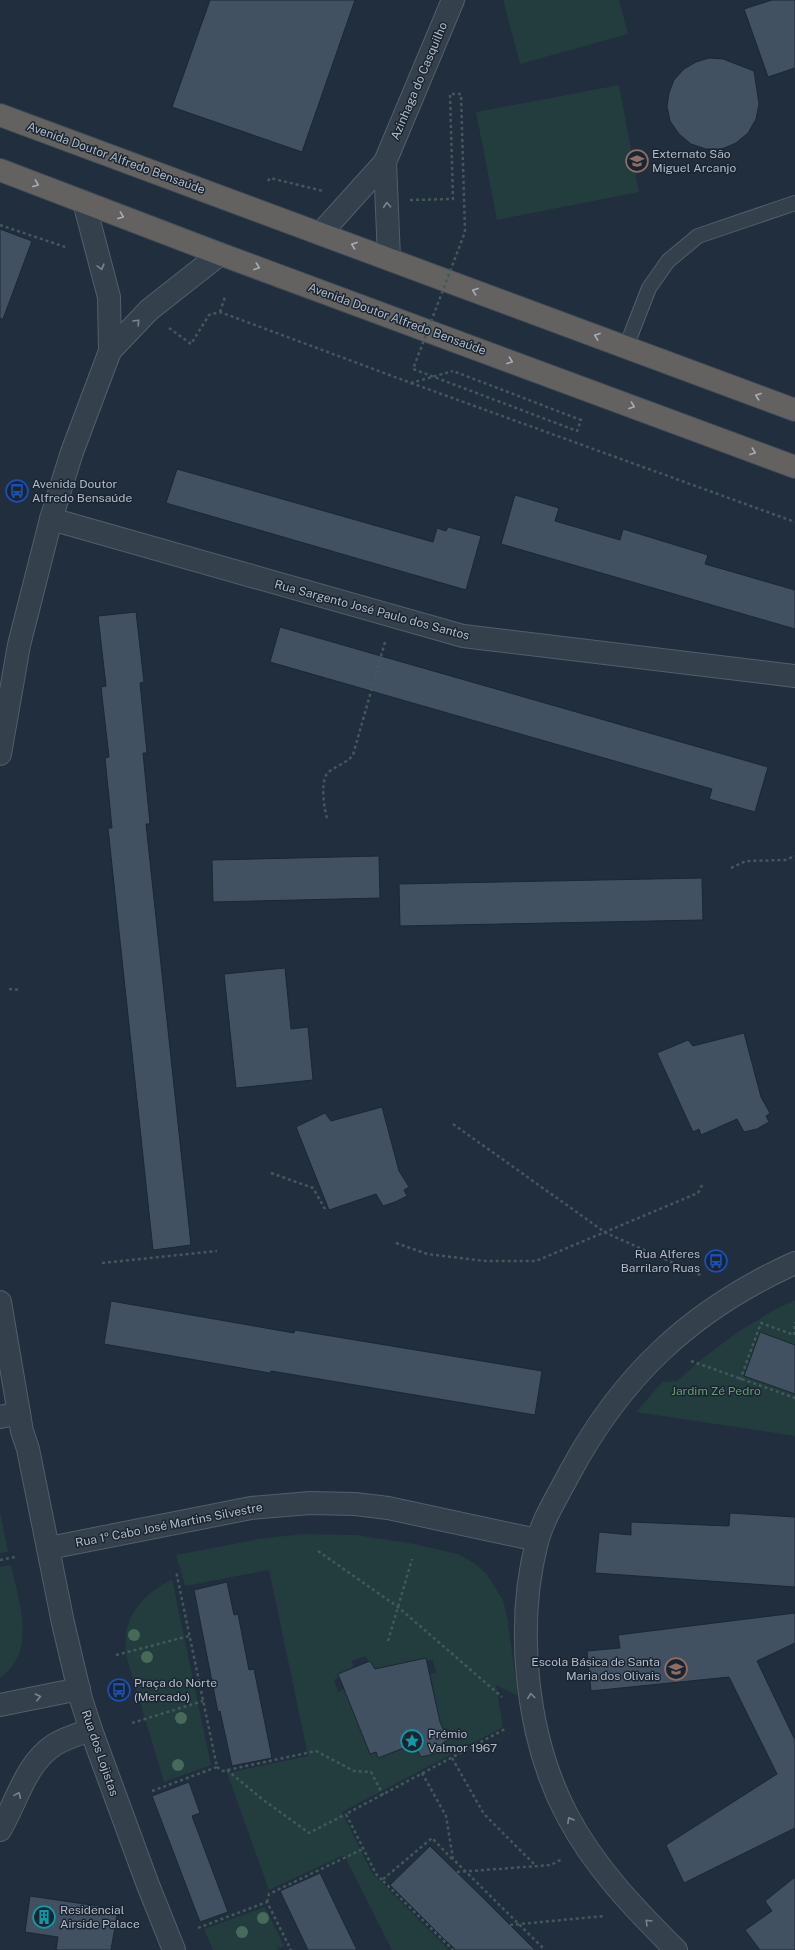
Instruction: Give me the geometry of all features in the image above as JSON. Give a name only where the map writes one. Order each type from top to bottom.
[{"type":"highway","name":"Avenida Doutor Alfredo Bensaúde","points":[[0,115],[389,258],[795,410]]},
{"type":"highway","name":"Avenida Doutor Alfredo Bensaúde","points":[[0,170],[220,254],[795,467]]},
{"type":"street","name":"Azinhaga do Casquilho","points":[[321,233],[385,162],[453,0]]},
{"type":"street","name":"Azinhaga do Casquilho","points":[[385,162],[389,258]]},
{"type":"street","points":[[0,754],[19,645],[51,519],[72,452],[110,351],[109,297],[84,202]]},
{"type":"street","points":[[110,351],[148,310],[220,254]]},
{"type":"street","name":"Rua Sargento José Paulo dos Santos","points":[[51,519],[463,636],[795,676]]},
{"type":"street","points":[[676,1950],[628,1901],[600,1868],[566,1814],[552,1781],[535,1729],[526,1652],[526,1615],[537,1540],[555,1501],[597,1426],[623,1390],[663,1348],[687,1327],[722,1301],[761,1278],[795,1263]]},
{"type":"street","points":[[0,1302],[9,1415],[22,1431],[28,1449],[49,1548]]},
{"type":"street","name":"Rua 1º Cabo José Martins Silvestre","points":[[49,1548],[251,1508],[310,1503],[355,1504],[388,1508],[537,1540]]},
{"type":"street","name":"Rua dos Lojistas","points":[[49,1548],[63,1623],[79,1689],[91,1730],[148,1885],[174,1950]]},
{"type":"street","points":[[0,1705],[79,1689]]},
{"type":"street","points":[[0,1830],[34,1765],[44,1752],[66,1738],[91,1730]]},
{"type":"lane","points":[[626,347],[649,288],[668,261],[698,236],[795,203]]},
{"type":"path","points":[[410,200],[453,199],[450,94],[461,94],[465,232],[413,369],[577,431],[581,420],[453,371],[411,382]]},
{"type":"path","points":[[0,225],[72,250]]},
{"type":"path","points":[[220,312],[225,297]]},
{"type":"path","points":[[163,324],[191,344],[209,315],[220,312],[795,522]]},
{"type":"path","points":[[327,818],[324,810],[325,775],[353,756],[386,638]]},
{"type":"path","points":[[731,868],[746,861],[785,860],[795,856]]},
{"type":"path","points":[[9,989],[21,990]]},
{"type":"path","points":[[453,1124],[606,1233],[702,1276]]},
{"type":"path","points":[[271,1173],[313,1188],[325,1209]]},
{"type":"path","points":[[396,1243],[427,1254],[485,1261],[536,1261],[606,1233],[698,1193],[703,1183]]},
{"type":"path","points":[[102,1263],[217,1250]]},
{"type":"path","points":[[740,1380],[761,1323],[794,1335],[795,1322]]},
{"type":"path","points":[[663,1348],[694,1363],[795,1398]]},
{"type":"path","points":[[318,1551],[398,1607],[502,1697]]},
{"type":"path","points":[[0,1560],[16,1557]]},
{"type":"path","points":[[388,1641],[412,1558]]},
{"type":"path","points":[[176,1571],[217,1767]]},
{"type":"path","points":[[116,1655],[189,1636]]},
{"type":"path","points":[[132,1723],[203,1701]]},
{"type":"path","points":[[227,1770],[262,1799],[309,1833],[507,1728]]},
{"type":"path","points":[[152,1791],[217,1767],[227,1770],[316,1751],[354,1771],[371,1772],[383,1795]]},
{"type":"path","points":[[452,1758],[484,1814],[535,1865]]},
{"type":"path","points":[[422,1773],[446,1816],[453,1859]]},
{"type":"path","points":[[346,1814],[376,1874],[453,1950]]},
{"type":"path","points":[[382,1880],[432,1838],[545,1950]]},
{"type":"path","points":[[286,1950],[290,1949],[267,1902],[269,1894],[364,1849]]},
{"type":"path","points":[[457,1872],[551,1865],[562,1859]]},
{"type":"path","points":[[198,1928],[267,1902]]},
{"type":"path","points":[[510,1925],[604,1916]]},
{"type":"green space","points":[[503,0],[619,0],[628,34],[520,64]]},
{"type":"green space","points":[[619,85],[639,192],[497,220],[476,112]]},
{"type":"green space","name":"Jardim Zé Pedro","points":[[795,1300],[795,1345],[760,1333],[795,1394],[795,1436],[636,1412],[662,1382],[677,1381],[703,1358],[739,1331],[776,1309]]},
{"type":"green space","points":[[0,1511],[8,1552],[0,1553]]},
{"type":"green space","points":[[303,1534],[356,1535],[415,1544],[458,1554],[474,1563],[486,1573],[503,1600],[507,1616],[518,1696],[496,1685],[503,1727],[342,1812],[372,1873],[449,1950],[392,1950],[344,1855],[269,1890],[227,1773],[308,1756],[269,1570],[185,1586],[176,1555],[258,1539]],"holes":[[[366,1656],[376,1679],[394,1665],[426,1658],[427,1661],[433,1660],[436,1673],[430,1674],[440,1722],[448,1739],[444,1742],[446,1748],[434,1754],[421,1757],[412,1741],[378,1758],[376,1752],[370,1754],[345,1689],[338,1692],[334,1680],[354,1668],[352,1661]]]},
{"type":"green space","points":[[11,1565],[21,1610],[23,1625],[22,1640],[19,1654],[12,1667],[0,1678],[0,1567]]},
{"type":"green space","points":[[172,1579],[211,1765],[164,1782],[126,1655],[125,1642],[130,1619],[136,1609],[151,1593]]},
{"type":"green space","points":[[265,1907],[284,1946],[276,1950],[213,1950],[204,1929]]},
{"type":"building","points":[[210,0],[355,0],[302,152],[172,107]]},
{"type":"building","points":[[772,0],[795,0],[795,68],[768,77],[744,9]]},
{"type":"building","points":[[709,58],[723,59],[754,71],[759,104],[756,119],[748,133],[736,143],[722,149],[706,149],[691,144],[679,134],[670,121],[667,106],[669,93],[674,80],[684,69],[696,62]]},
{"type":"building","points":[[0,229],[32,241],[3,319],[0,319]]},
{"type":"building","points":[[177,469],[433,542],[437,528],[446,531],[448,527],[481,536],[466,590],[166,503]]},
{"type":"building","points":[[515,495],[559,508],[555,521],[620,540],[623,529],[708,555],[705,564],[795,590],[795,629],[501,544]]},
{"type":"building","points":[[136,612],[144,682],[140,683],[147,753],[143,753],[150,824],[146,824],[191,1245],[153,1250],[108,828],[112,828],[105,758],[109,757],[101,687],[106,686],[98,616]]},
{"type":"building","points":[[280,627],[768,767],[755,812],[709,799],[712,789],[270,662]]},
{"type":"building","points":[[379,856],[380,898],[213,902],[212,860]]},
{"type":"building","points":[[702,878],[703,920],[400,926],[399,884]]},
{"type":"building","points":[[285,968],[291,1029],[308,1027],[313,1080],[236,1088],[224,974]]},
{"type":"building","points":[[744,1033],[761,1097],[770,1113],[766,1116],[769,1122],[757,1129],[744,1132],[737,1119],[701,1135],[699,1129],[693,1132],[657,1053],[688,1040],[693,1046]]},
{"type":"building","points":[[382,1107],[399,1171],[409,1187],[404,1190],[407,1196],[383,1206],[376,1194],[329,1210],[296,1127],[325,1113],[331,1121]]},
{"type":"building","points":[[111,1301],[294,1333],[295,1330],[542,1371],[535,1415],[271,1371],[270,1373],[104,1344]]},
{"type":"building","points":[[760,1332],[795,1345],[795,1394],[744,1376]]},
{"type":"building","points":[[730,1513],[795,1517],[795,1587],[595,1573],[599,1532],[631,1535],[631,1522],[729,1526]]},
{"type":"building","points":[[227,1582],[234,1615],[238,1614],[249,1670],[254,1669],[272,1758],[232,1766],[220,1711],[218,1712],[194,1590]]},
{"type":"building","points":[[795,1613],[795,1643],[757,1661],[795,1740],[795,1828],[684,1883],[666,1845],[777,1774],[729,1677],[591,1691],[587,1651],[620,1648],[618,1635]]},
{"type":"building","points":[[426,1658],[440,1722],[448,1740],[444,1742],[446,1748],[434,1754],[421,1757],[414,1744],[378,1758],[376,1752],[370,1754],[338,1674],[370,1661],[375,1669]]},
{"type":"building","points":[[189,1782],[200,1813],[192,1816],[228,1912],[200,1922],[152,1796]]},
{"type":"building","points":[[430,1846],[535,1950],[456,1950],[444,1939],[390,1885]]},
{"type":"building","points":[[320,1873],[357,1950],[308,1950],[280,1891]]},
{"type":"building","points":[[795,1877],[795,1950],[760,1950],[745,1930],[772,1911],[765,1901]]},
{"type":"building","points":[[30,1896],[118,1909],[111,1950],[56,1950],[58,1937],[25,1932]]},
{"type":"place","name":"Externato São Miguel Arcanjo","points":[[637,161]]},
{"type":"place","name":"Avenida Doutor Alfredo Bensaúde","points":[[17,491]]},
{"type":"place","name":"Rua Alferes Barrilaro Ruas","points":[[716,1261]]},
{"type":"place","name":"Escola Básica de Santa Maria dos Olivais","points":[[676,1669]]},
{"type":"place","name":"Praça do Norte (Mercado)","points":[[119,1690]]},
{"type":"place","name":"Prémio Valmor 1967","points":[[412,1741]]},
{"type":"place","name":"Residencial Airside Palace","points":[[44,1917]]}]
